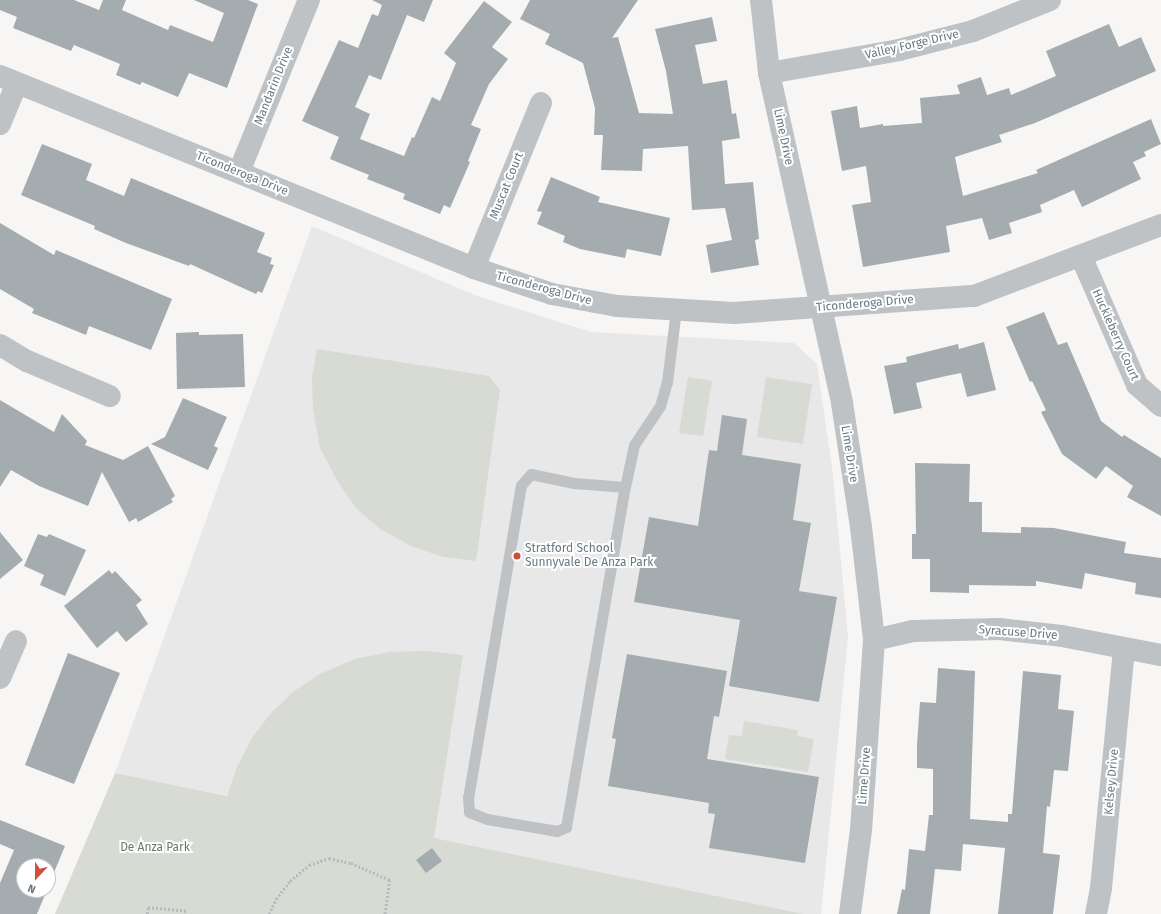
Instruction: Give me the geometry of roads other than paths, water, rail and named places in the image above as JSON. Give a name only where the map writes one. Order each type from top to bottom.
[{"type":"street","name":"Mandarin Drive","points":[[238,172],[309,0]]},
{"type":"street","name":"Lime Drive","points":[[761,0],[769,73],[842,403],[861,527],[874,640],[861,830],[850,914]]},
{"type":"street","name":"Valley Forge Drive","points":[[769,73],[899,50],[951,37],[973,31],[1050,0]]},
{"type":"street","name":"Ticonderoga Drive","points":[[9,79],[474,268],[580,300],[617,306],[734,313],[974,296],[1161,225]]},
{"type":"street","points":[[0,124],[9,79]]},
{"type":"street","name":"Muscat Court","points":[[474,268],[541,103]]},
{"type":"street","name":"Huckleberry Court","points":[[1081,256],[1136,385],[1161,406]]},
{"type":"street","points":[[0,345],[27,361],[110,396]]},
{"type":"street","name":"Syracuse Drive","points":[[874,640],[914,631],[999,628],[1062,636],[1161,655]]},
{"type":"street","points":[[0,678],[16,641]]},
{"type":"street","name":"Kelsey Drive","points":[[1096,914],[1102,888],[1124,649]]},
{"type":"lane","points":[[625,487],[574,483],[531,474],[521,485],[468,797],[469,812],[487,819],[557,831],[566,827],[625,487],[634,445],[660,406],[667,382],[676,310]]},
{"type":"place","name":"Stratford School Sunnyvale De Anza Park","points":[[517,556]]},
{"type":"park label","name":"De Anza Park","points":[[155,848]]}]
